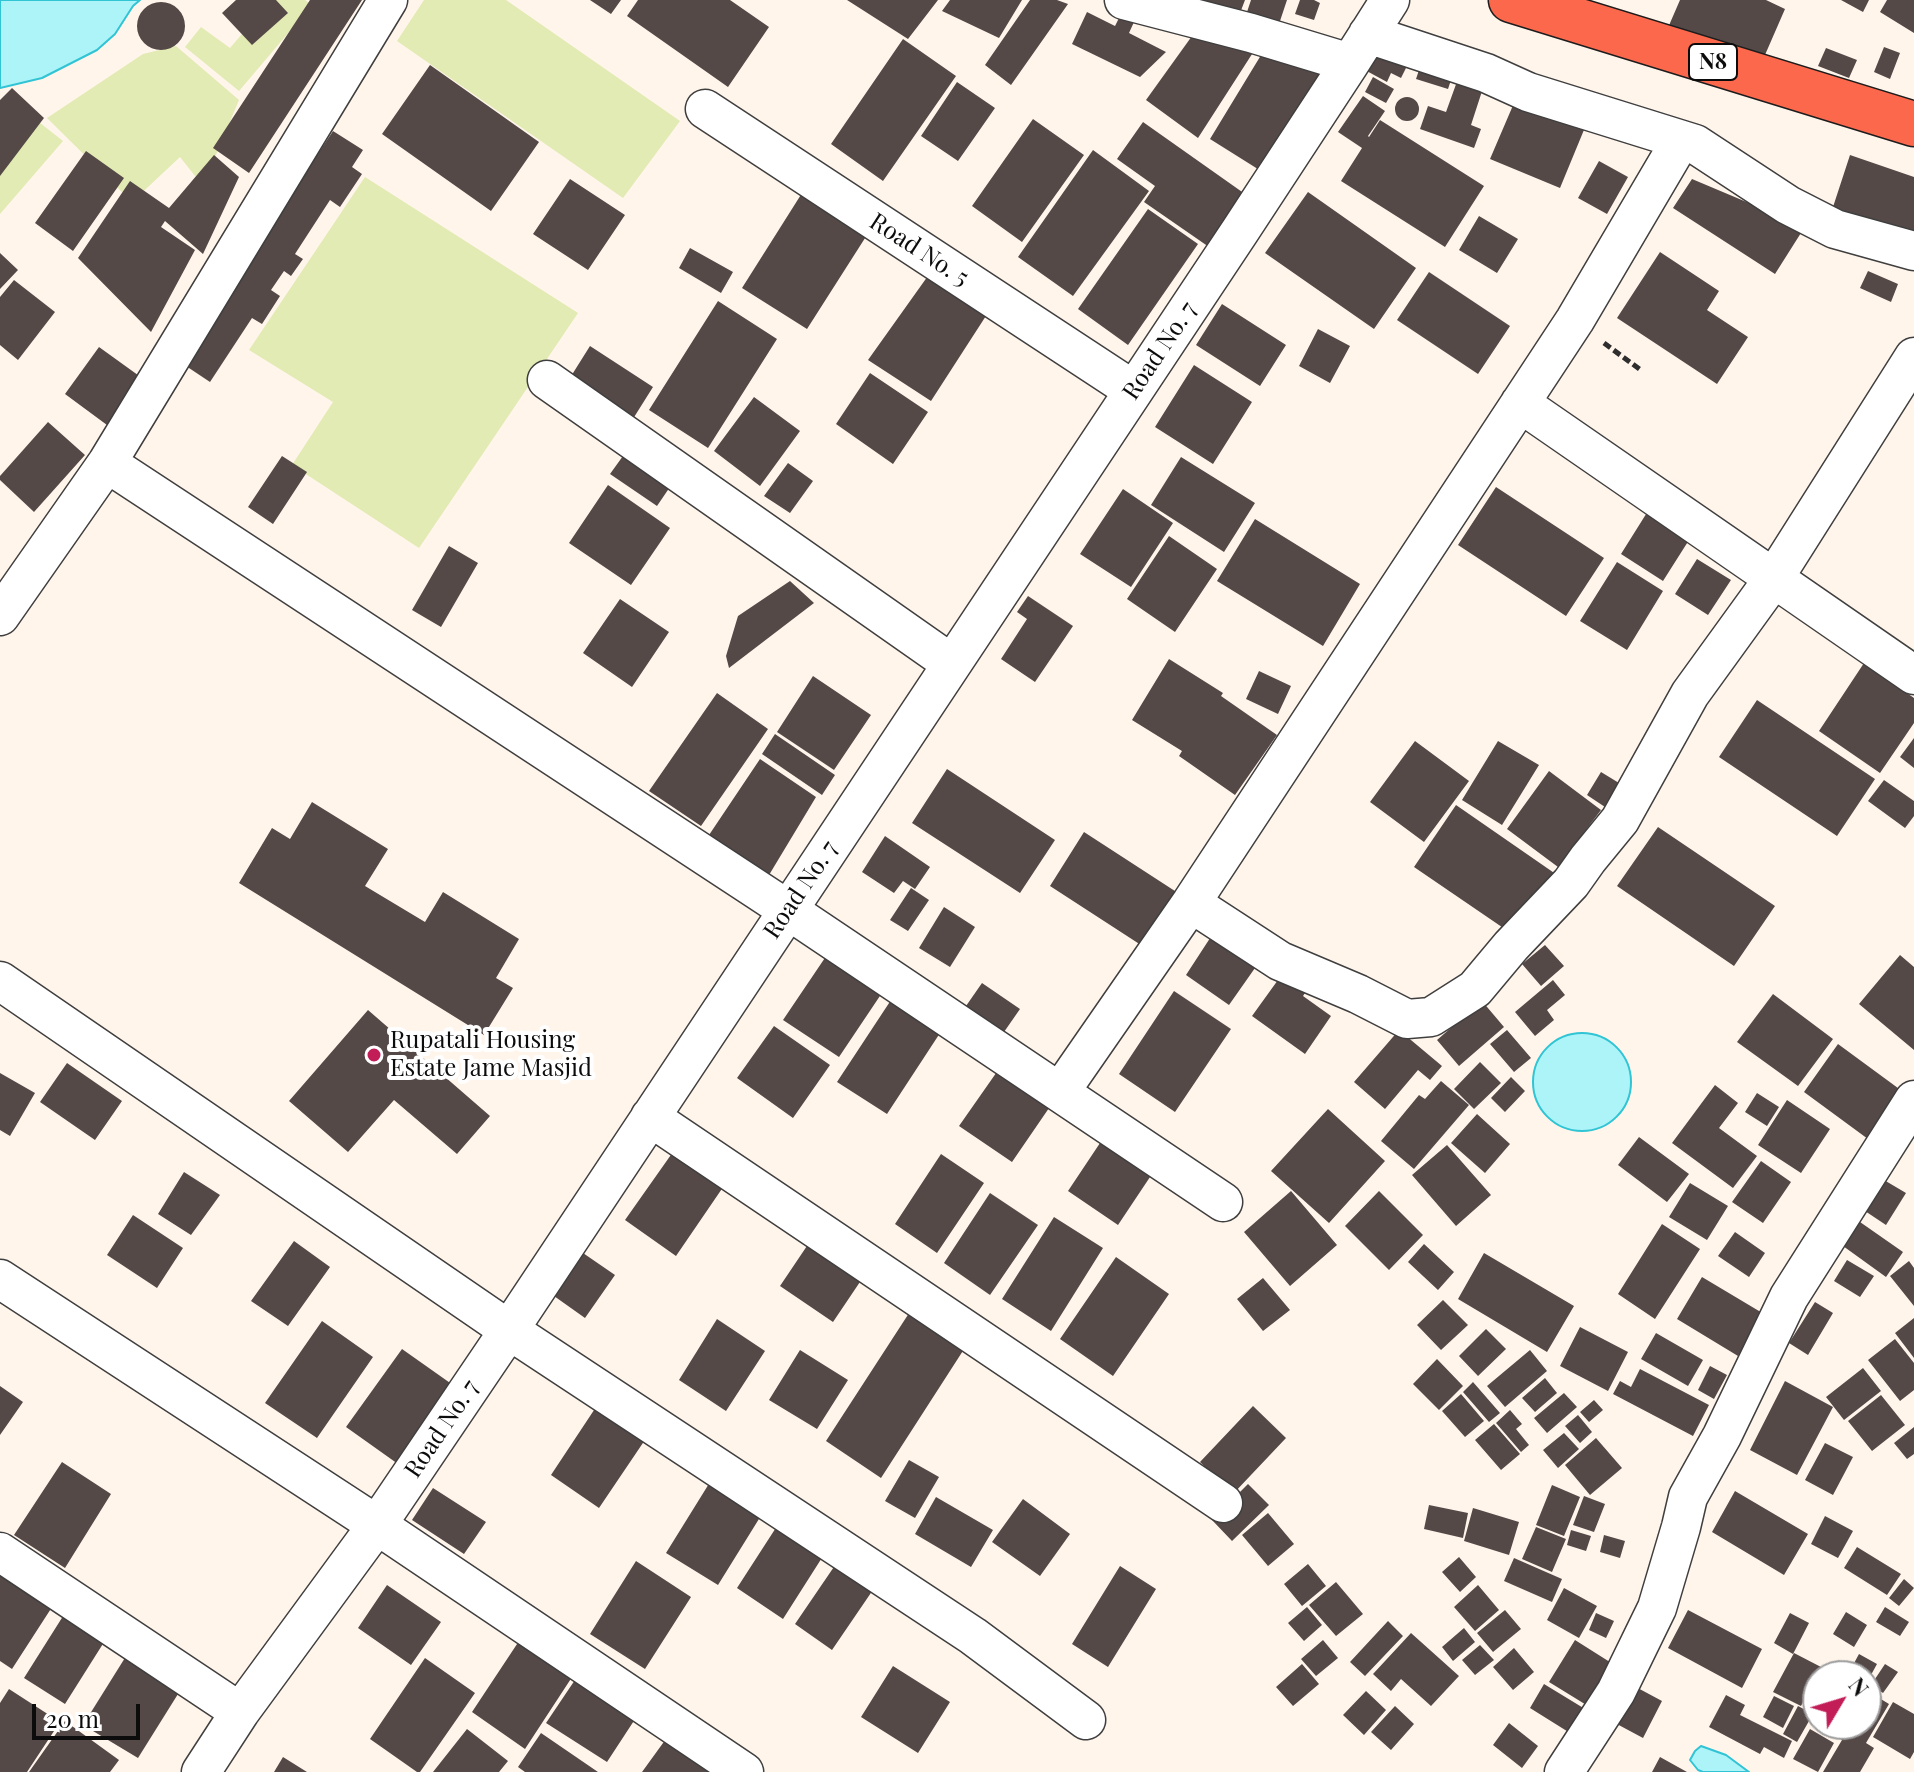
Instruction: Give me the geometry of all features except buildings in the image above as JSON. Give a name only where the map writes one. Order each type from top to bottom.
[{"type":"highway","name":"N8","points":[[1511,0],[1914,124]]},
{"type":"street","points":[[2,608],[107,463],[388,0]]},
{"type":"street","points":[[1124,0],[1251,33],[1359,48],[1486,73],[1528,92],[1695,144],[1788,205],[1835,229],[1914,251]]},
{"type":"street","name":"Road No. 7","points":[[201,1772],[240,1712],[377,1525],[509,1330],[1390,0]]},
{"type":"street","name":"Road No. 5","points":[[705,109],[1133,390]]},
{"type":"street","points":[[1060,1092],[1191,903],[1575,320],[1681,140]]},
{"type":"street","points":[[1191,903],[1280,961],[1407,1019],[1431,1017],[1475,989],[1571,883],[1620,820],[1690,694],[1774,578],[1914,357]]},
{"type":"street","points":[[547,380],[952,664]]},
{"type":"street","points":[[1520,403],[1914,675]]},
{"type":"street","points":[[107,463],[788,910],[1223,1202]]},
{"type":"street","points":[[0,981],[509,1330],[973,1636],[1086,1720]]},
{"type":"street","points":[[1564,1772],[1616,1692],[1657,1608],[1688,1497],[1722,1436],[1789,1297],[1914,1100]]},
{"type":"street","points":[[650,1117],[1223,1503]]},
{"type":"street","points":[[0,1279],[377,1525],[744,1772]]},
{"type":"street","points":[[0,1552],[240,1712]]},
{"type":"path","points":[[1575,320],[1642,371]]},
{"type":"green space","points":[[271,0],[305,0],[312,5],[239,91],[185,47],[201,27],[230,48]]},
{"type":"green space","points":[[424,0],[506,0],[680,121],[623,198],[397,41]]},
{"type":"green space","points":[[176,46],[239,100],[203,186],[180,157],[132,202],[47,118],[143,54]]},
{"type":"green space","points":[[30,115],[63,141],[0,214],[0,136]]},
{"type":"green space","points":[[365,177],[578,313],[419,548],[292,465],[333,402],[249,350]]},
{"type":"water","points":[[0,0],[140,0],[115,34],[97,50],[42,78],[0,88]]},
{"type":"water","points":[[1582,1033],[1601,1036],[1617,1047],[1628,1063],[1631,1082],[1628,1101],[1617,1117],[1601,1128],[1582,1131],[1563,1128],[1547,1117],[1536,1101],[1533,1082],[1536,1063],[1547,1047],[1563,1036]]},
{"type":"water","points":[[1701,1746],[1726,1755],[1749,1772],[1698,1770],[1690,1760]]},
{"type":"place","name":"Rupatali Housing Estate Jame Masjid","points":[[374,1055]]}]
